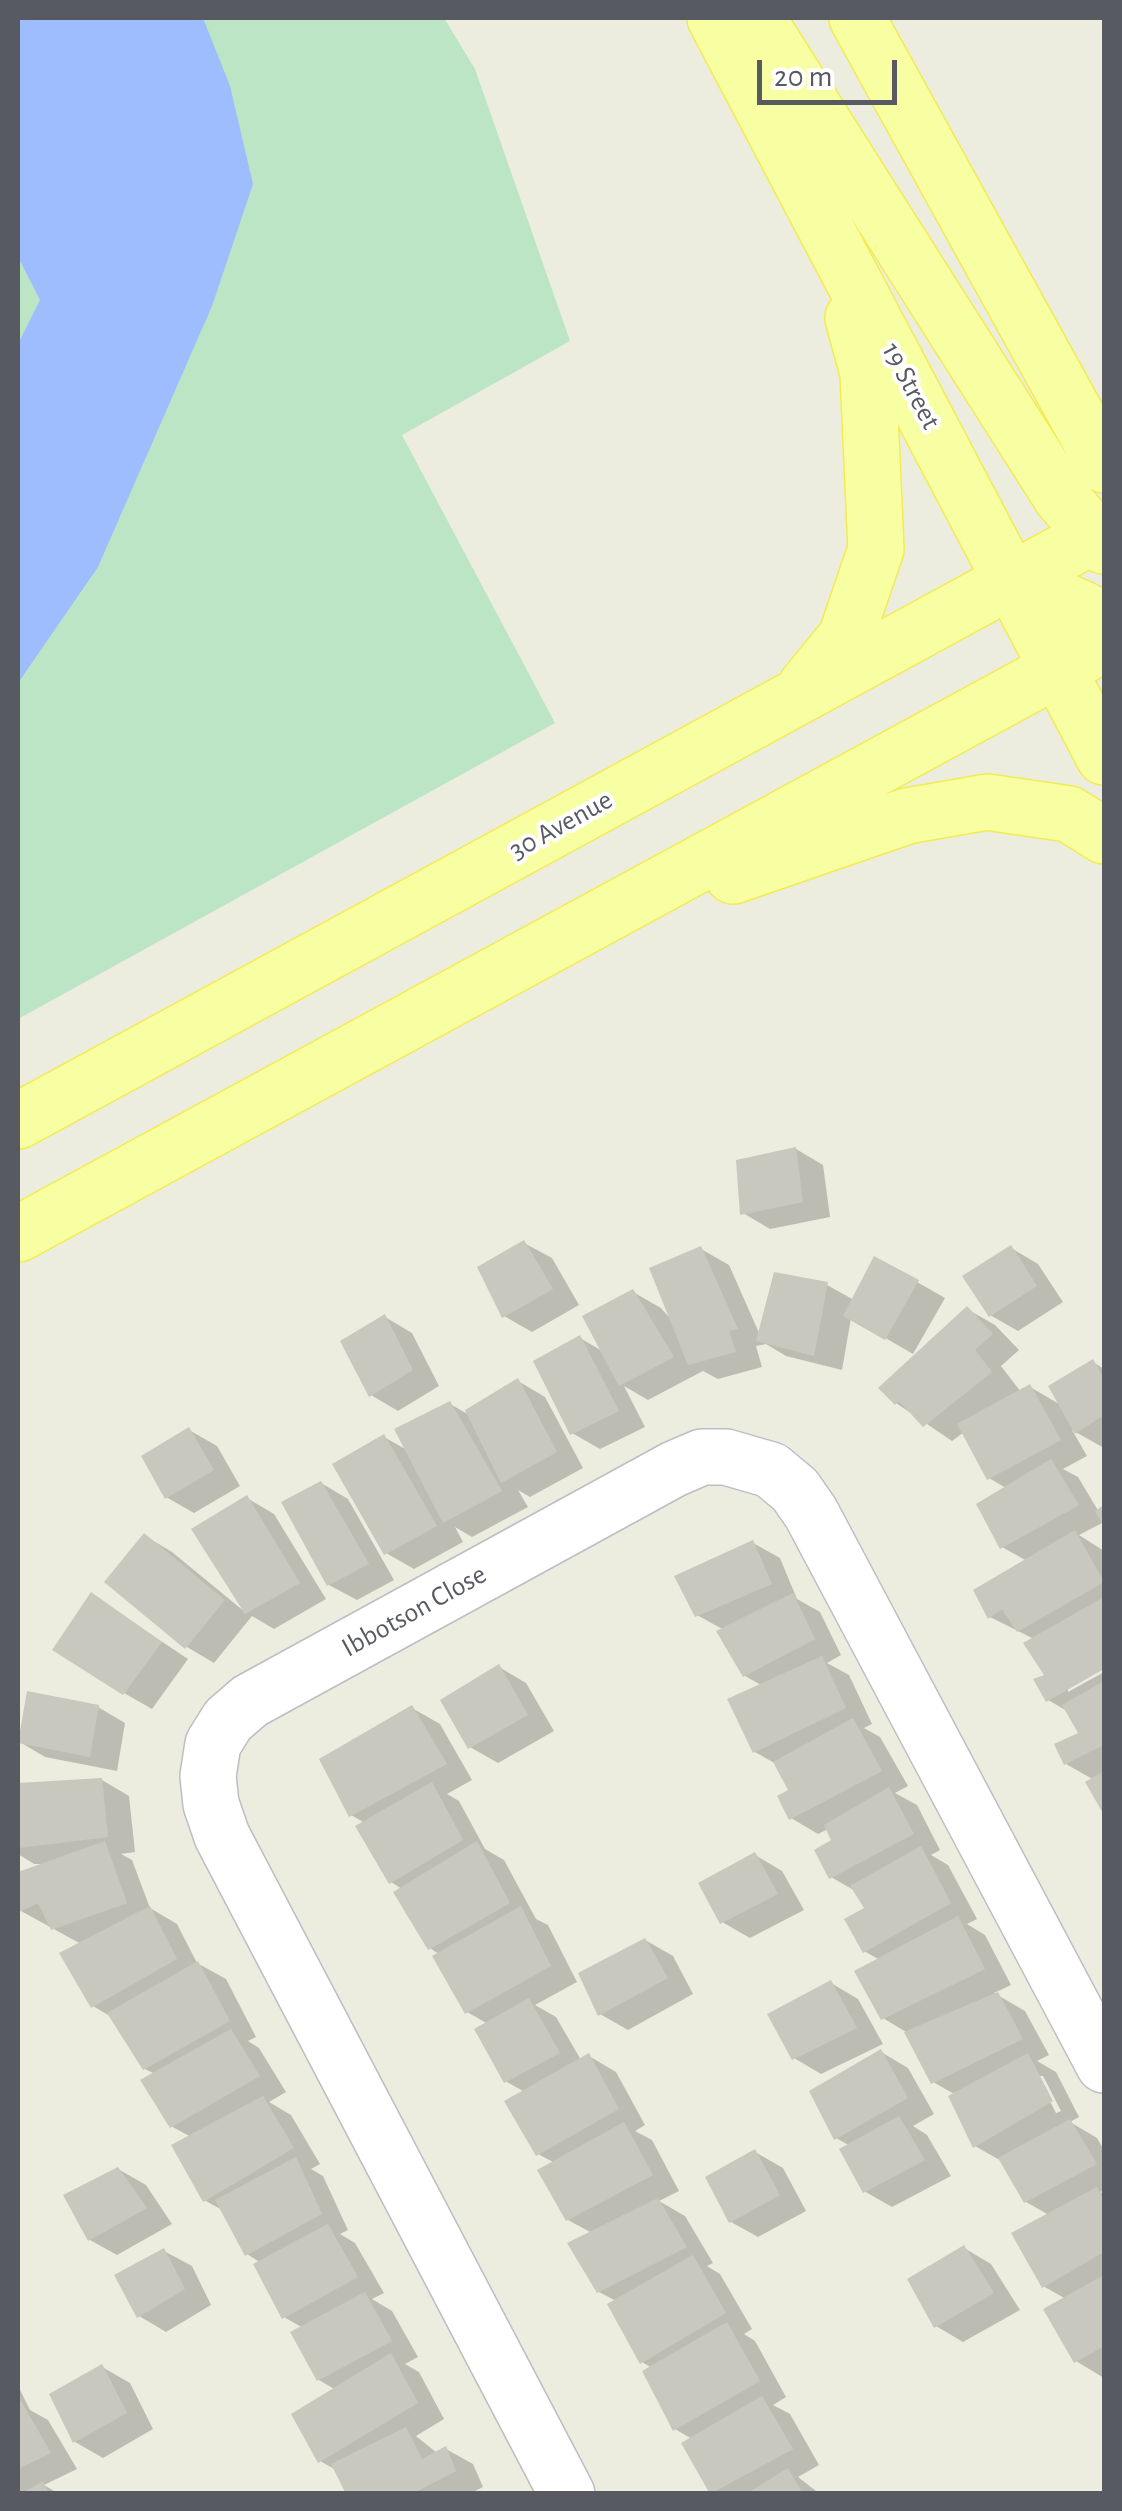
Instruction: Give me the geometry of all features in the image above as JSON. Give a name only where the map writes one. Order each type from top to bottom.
[{"type":"main road","name":"19 Street","points":[[715,18],[1104,756]]},
{"type":"main road","points":[[757,18],[1061,497],[1101,537]]},
{"type":"main road","points":[[857,18],[1104,465]]},
{"type":"main road","points":[[797,697],[846,636],[876,549],[868,372],[828,229]]},
{"type":"main road","name":"30 Avenue","points":[[18,1122],[1014,579],[1101,537]]},
{"type":"main road","points":[[1014,579],[1085,610],[1104,632]]},
{"type":"main road","points":[[18,1234],[1104,644]]},
{"type":"main road","points":[[574,932],[907,816],[987,802],[1069,814],[1104,836]]},
{"type":"street","name":"Ibbotson Close","points":[[567,2494],[222,1836],[210,1804],[208,1776],[214,1744],[228,1720],[250,1701],[674,1469],[702,1457],[726,1457],[771,1470],[794,1490],[811,1513],[1104,2065]]},
{"type":"green space","points":[[18,18],[444,18],[475,69],[570,341],[402,435],[555,723],[18,1019]]},
{"type":"water","points":[[18,18],[203,18],[230,86],[253,184],[212,306],[98,567],[18,683],[18,344],[40,300],[18,257]]},
{"type":"building","points":[[796,1147],[803,1202],[740,1215],[736,1160]]},
{"type":"building","points":[[524,1240],[553,1289],[502,1318],[477,1267]]},
{"type":"building","points":[[1011,1245],[1037,1286],[989,1317],[962,1276]]},
{"type":"building","points":[[701,1246],[738,1329],[729,1331],[736,1352],[688,1365],[649,1268]]},
{"type":"building","points":[[874,1256],[919,1280],[885,1340],[843,1316]]},
{"type":"building","points":[[774,1272],[828,1282],[814,1356],[756,1341]]},
{"type":"building","points":[[633,1289],[674,1357],[619,1386],[582,1316]]},
{"type":"building","points":[[967,1306],[993,1334],[975,1350],[992,1372],[923,1427],[899,1401],[895,1405],[878,1388]]},
{"type":"building","points":[[385,1314],[413,1370],[369,1397],[340,1341]]},
{"type":"building","points":[[580,1335],[619,1411],[570,1435],[533,1361]]},
{"type":"building","points":[[1093,1359],[1104,1379],[1104,1415],[1075,1434],[1048,1386]]},
{"type":"building","points":[[518,1378],[557,1452],[501,1483],[465,1410]]},
{"type":"building","points":[[1030,1384],[1061,1440],[987,1480],[957,1424]]},
{"type":"building","points":[[450,1401],[502,1491],[443,1523],[394,1429]]},
{"type":"building","points":[[189,1427],[214,1470],[165,1499],[141,1456]]},
{"type":"building","points":[[384,1434],[437,1526],[384,1555],[332,1464]]},
{"type":"building","points":[[1051,1459],[1079,1505],[1000,1549],[976,1504]]},
{"type":"building","points":[[321,1481],[369,1564],[327,1586],[281,1502]]},
{"type":"building","points":[[247,1495],[300,1583],[245,1614],[191,1529]]},
{"type":"building","points":[[1104,1505],[1104,1527],[1095,1511]]},
{"type":"building","points":[[1075,1530],[1104,1582],[1017,1632],[1002,1609],[988,1619],[973,1590]]},
{"type":"building","points":[[144,1533],[225,1600],[185,1649],[104,1582]]},
{"type":"building","points":[[753,1540],[772,1584],[695,1617],[674,1576]]},
{"type":"building","points":[[91,1592],[162,1642],[123,1695],[52,1650]]},
{"type":"building","points":[[793,1593],[815,1639],[743,1677],[716,1631]]},
{"type":"building","points":[[1104,1597],[1104,1669],[1046,1702],[1033,1679],[1044,1675],[1023,1643]]},
{"type":"building","points":[[822,1656],[846,1708],[753,1753],[727,1699]]},
{"type":"building","points":[[499,1664],[528,1715],[468,1749],[440,1700]]},
{"type":"building","points":[[1104,1681],[1104,1745],[1064,1765],[1054,1744],[1078,1733],[1062,1705]]},
{"type":"building","points":[[27,1691],[99,1705],[90,1757],[18,1743]]},
{"type":"building","points":[[412,1705],[447,1764],[349,1817],[319,1759]]},
{"type":"building","points":[[853,1718],[882,1771],[789,1820],[777,1796],[788,1790],[773,1762]]},
{"type":"building","points":[[1104,1771],[1104,1815],[1085,1782]]},
{"type":"building","points":[[102,1778],[108,1837],[18,1848],[18,1783]]},
{"type":"building","points":[[432,1782],[463,1840],[389,1884],[355,1826]]},
{"type":"building","points":[[889,1787],[914,1834],[829,1879],[814,1850],[831,1840],[824,1825]]},
{"type":"building","points":[[105,1841],[127,1903],[51,1930],[38,1903],[19,1912],[18,1872]]},
{"type":"building","points":[[477,1841],[510,1903],[428,1950],[393,1892]]},
{"type":"building","points":[[921,1846],[951,1903],[863,1953],[844,1919],[864,1908],[850,1886]]},
{"type":"building","points":[[755,1852],[778,1894],[720,1924],[698,1883]]},
{"type":"building","points":[[150,1906],[177,1959],[91,2008],[59,1953]]},
{"type":"building","points":[[521,1906],[551,1966],[465,2014],[432,1956]]},
{"type":"building","points":[[958,1916],[985,1969],[881,2020],[854,1971]]},
{"type":"building","points":[[645,1938],[668,1978],[598,2016],[578,1973]]},
{"type":"building","points":[[198,1961],[230,2021],[143,2070],[107,2013]]},
{"type":"building","points":[[831,1980],[857,2028],[792,2060],[767,2014]]},
{"type":"building","points":[[998,1992],[1023,2039],[931,2084],[904,2032]]},
{"type":"building","points":[[529,1998],[560,2053],[504,2083],[474,2029]]},
{"type":"building","points":[[231,2029],[260,2076],[170,2128],[140,2080]]},
{"type":"building","points":[[881,2049],[908,2098],[834,2140],[809,2091]]},
{"type":"building","points":[[589,2053],[619,2109],[536,2156],[504,2101]]},
{"type":"building","points":[[1028,2053],[1053,2101],[973,2148],[948,2096]]},
{"type":"building","points":[[263,2096],[294,2148],[203,2202],[171,2145]]},
{"type":"building","points":[[899,2116],[925,2160],[863,2193],[839,2149]]},
{"type":"building","points":[[1070,2119],[1097,2164],[1024,2203],[998,2158]]},
{"type":"building","points":[[624,2122],[653,2175],[566,2221],[537,2170]]},
{"type":"building","points":[[755,2149],[780,2195],[729,2223],[705,2177]]},
{"type":"building","points":[[296,2157],[322,2214],[245,2256],[215,2200]]},
{"type":"building","points":[[118,2167],[147,2208],[88,2241],[63,2195]]},
{"type":"building","points":[[1097,2187],[1104,2201],[1104,2252],[1042,2288],[1011,2233]]},
{"type":"building","points":[[658,2198],[687,2247],[597,2293],[567,2243]]},
{"type":"building","points":[[328,2224],[358,2277],[282,2319],[253,2264]]},
{"type":"building","points":[[964,2245],[994,2293],[934,2328],[907,2279]]},
{"type":"building","points":[[164,2248],[185,2289],[137,2318],[114,2275]]},
{"type":"building","points":[[693,2255],[726,2313],[640,2364],[607,2304]]},
{"type":"building","points":[[1104,2275],[1104,2346],[1074,2363],[1043,2309]]},
{"type":"building","points":[[365,2292],[392,2341],[317,2381],[290,2332]]},
{"type":"building","points":[[727,2322],[760,2381],[673,2431],[642,2371]]},
{"type":"building","points":[[391,2353],[418,2403],[318,2463],[291,2414]]},
{"type":"building","points":[[102,2364],[127,2413],[73,2443],[49,2394]]},
{"type":"building","points":[[762,2396],[793,2449],[710,2494],[681,2443]]},
{"type":"building","points":[[21,2401],[51,2453],[18,2469],[18,2403]]},
{"type":"building","points":[[406,2427],[422,2459],[446,2446],[456,2471],[412,2494],[346,2494],[331,2464]]},
{"type":"building","points":[[788,2468],[803,2494],[746,2494]]},
{"type":"building","points":[[43,2481],[49,2494],[21,2494]]}]
